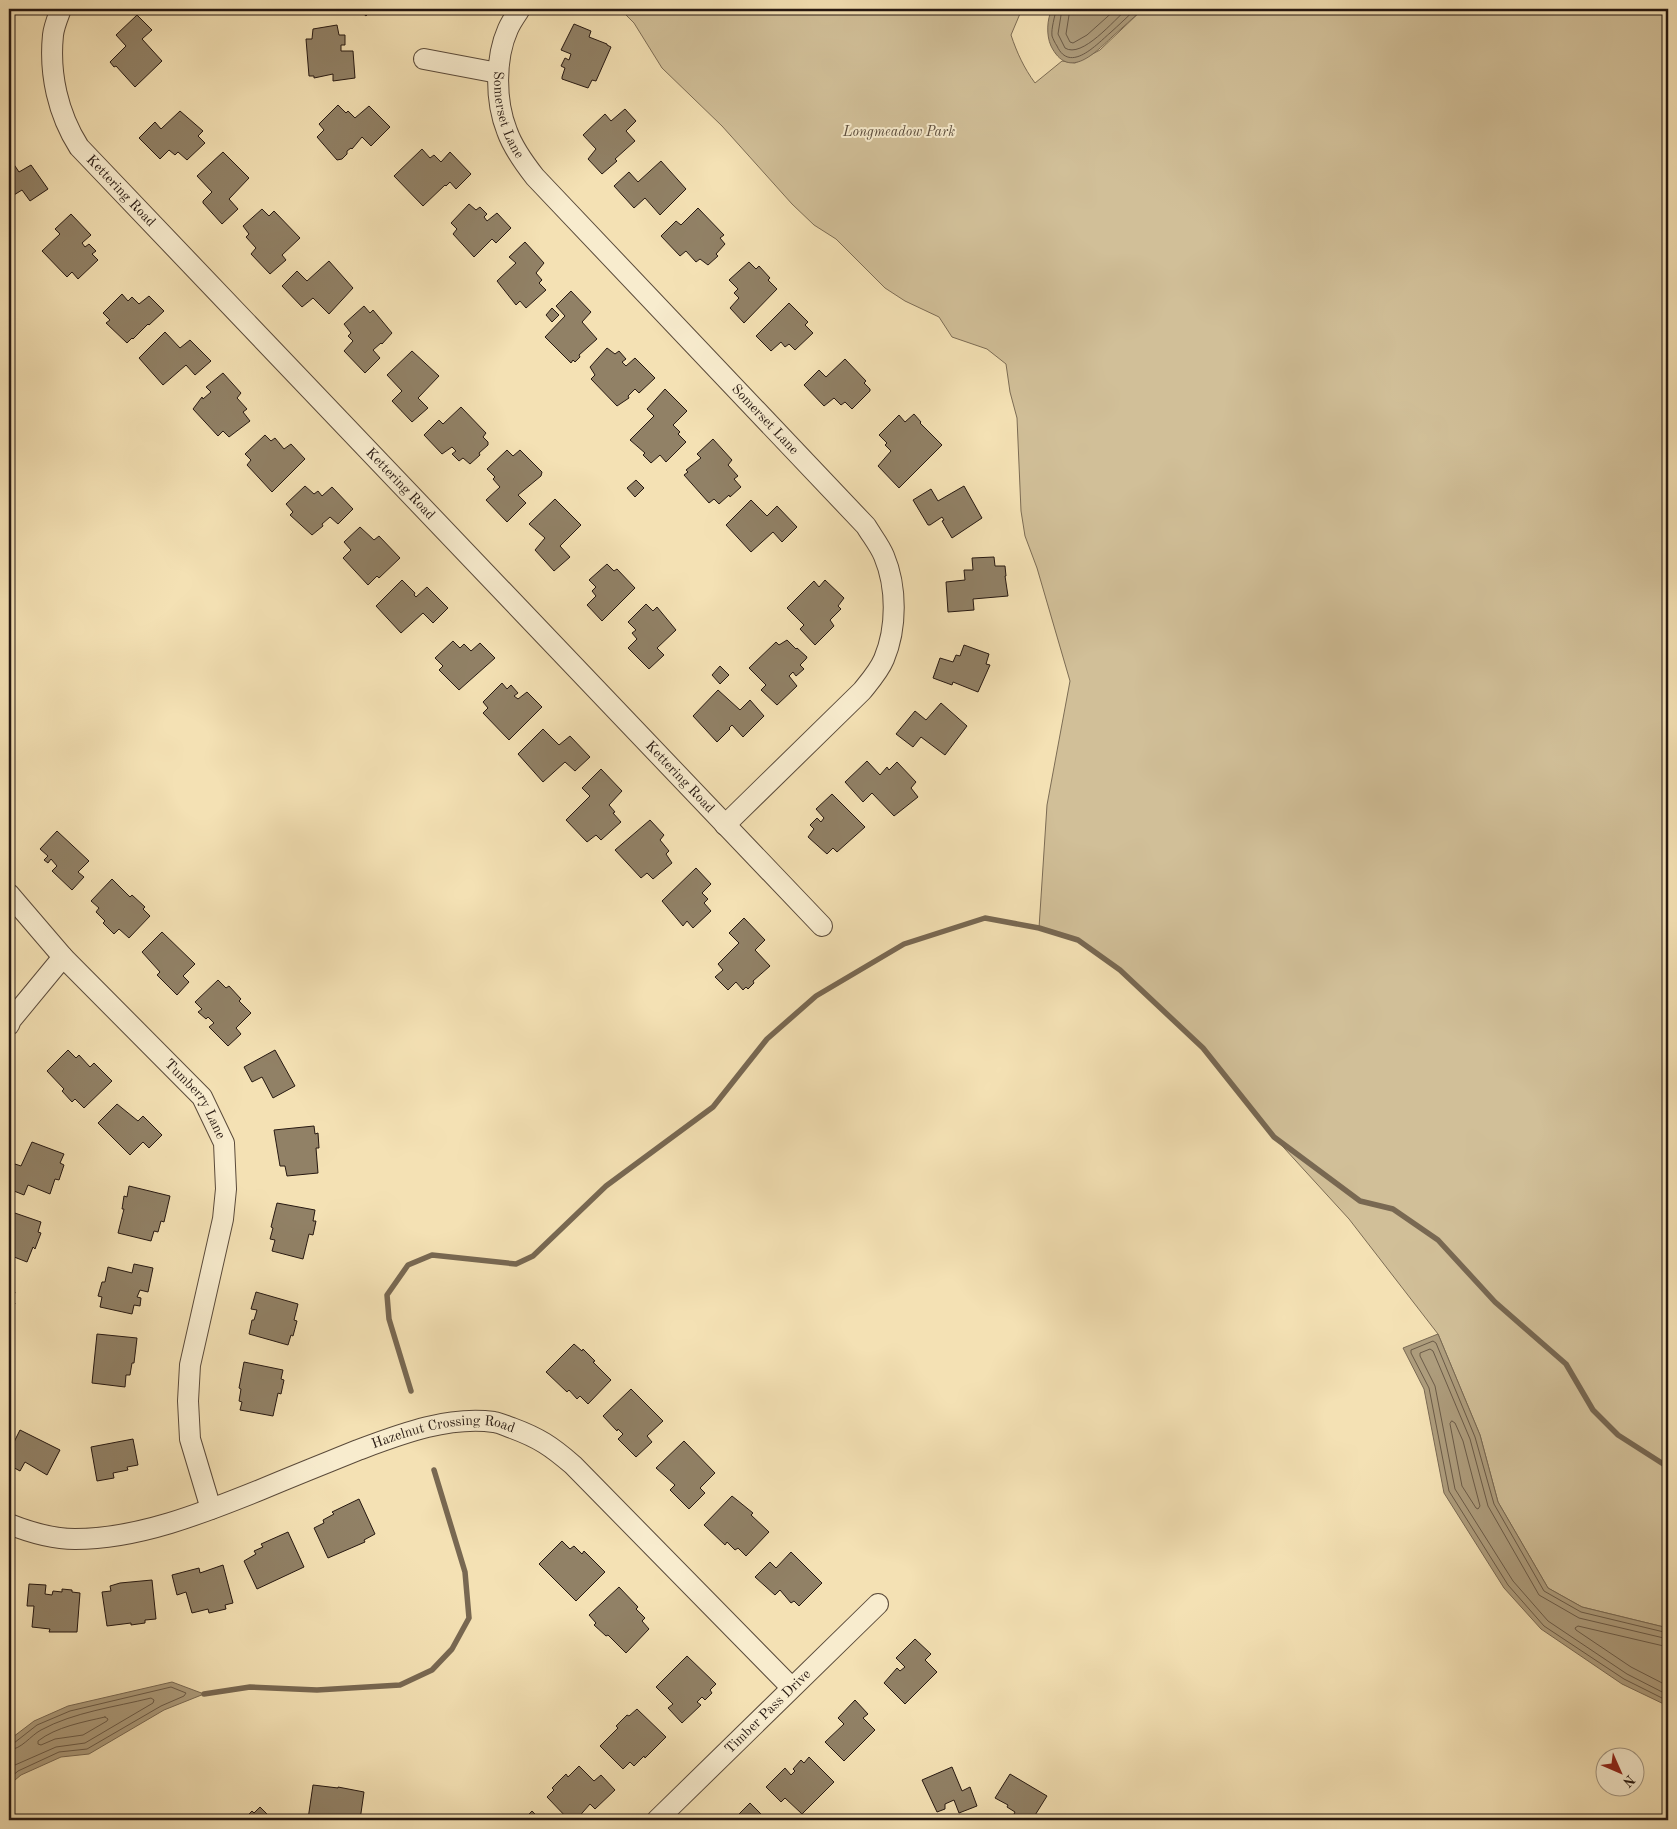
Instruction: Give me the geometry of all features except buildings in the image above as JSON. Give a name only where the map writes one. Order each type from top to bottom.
[{"type":"street","name":"Kettering Road","points":[[61,9],[54,33],[52,62],[54,84],[66,125],[79,147],[822,926]]},
{"type":"street","name":"Somerset Lane","points":[[520,9],[508,29],[501,52],[498,73],[502,115],[507,132],[522,161],[535,177],[866,526],[884,555],[892,581],[893,625],[884,658],[873,677],[862,691],[725,825]]},
{"type":"street","points":[[424,59],[498,73]]},
{"type":"street","name":"Tumberry Lane","points":[[9,894],[63,957],[202,1096],[224,1142],[226,1189],[223,1219],[190,1365],[188,1401],[190,1439],[211,1510]]},
{"type":"street","points":[[9,1025],[11,1020],[63,957]]},
{"type":"street","name":"Hazelnut Crossing Road","points":[[9,1524],[49,1536],[74,1539],[109,1536],[144,1529],[211,1510],[396,1436],[432,1426],[469,1421],[495,1422],[532,1435],[551,1447],[572,1465],[791,1687]]},
{"type":"street","name":"Timber Pass Drive","points":[[657,1820],[878,1604]]},
{"type":"green space","name":"Longmeadow Park","points":[[620,9],[1022,9],[1011,35],[1027,72],[1035,83],[1062,61],[1075,63],[1100,50],[1143,9],[1207,9],[1225,12],[1233,9],[1668,9],[1668,1628],[1582,1607],[1548,1588],[1498,1502],[1480,1435],[1438,1334],[1349,1219],[1274,1137],[1203,1048],[1120,970],[1078,940],[1039,928],[1047,805],[1070,681],[1037,568],[1025,536],[1021,511],[1017,418],[1010,392],[1006,364],[987,349],[952,337],[939,317],[905,301],[885,288],[836,239],[814,225],[792,204],[722,126],[662,68],[634,23]]},
{"type":"water","points":[[1052,9],[1143,9],[1097,51],[1081,61],[1073,63],[1065,61],[1058,56],[1051,46],[1048,37],[1048,27]]},
{"type":"water","points":[[1438,1334],[1480,1435],[1498,1502],[1548,1588],[1582,1607],[1668,1628],[1668,1706],[1622,1684],[1541,1629],[1504,1588],[1444,1493],[1424,1389],[1403,1348]]},
{"type":"water","points":[[172,1682],[204,1694],[164,1710],[89,1754],[61,1757],[21,1775],[9,1785],[9,1740],[34,1721],[68,1706]]},
{"type":"waterway","points":[[411,1391],[389,1319],[387,1295],[408,1265],[432,1255],[516,1264],[533,1256],[606,1186],[713,1107],[767,1039],[816,996],[904,944],[985,918],[1039,928],[1078,940],[1120,970],[1203,1048],[1274,1137],[1360,1201],[1393,1209],[1438,1240],[1495,1302],[1566,1364],[1593,1410],[1618,1435],[1668,1467]]},
{"type":"waterway","points":[[204,1694],[250,1687],[317,1690],[400,1685],[432,1670],[452,1649],[469,1618],[465,1572],[434,1470]]}]
